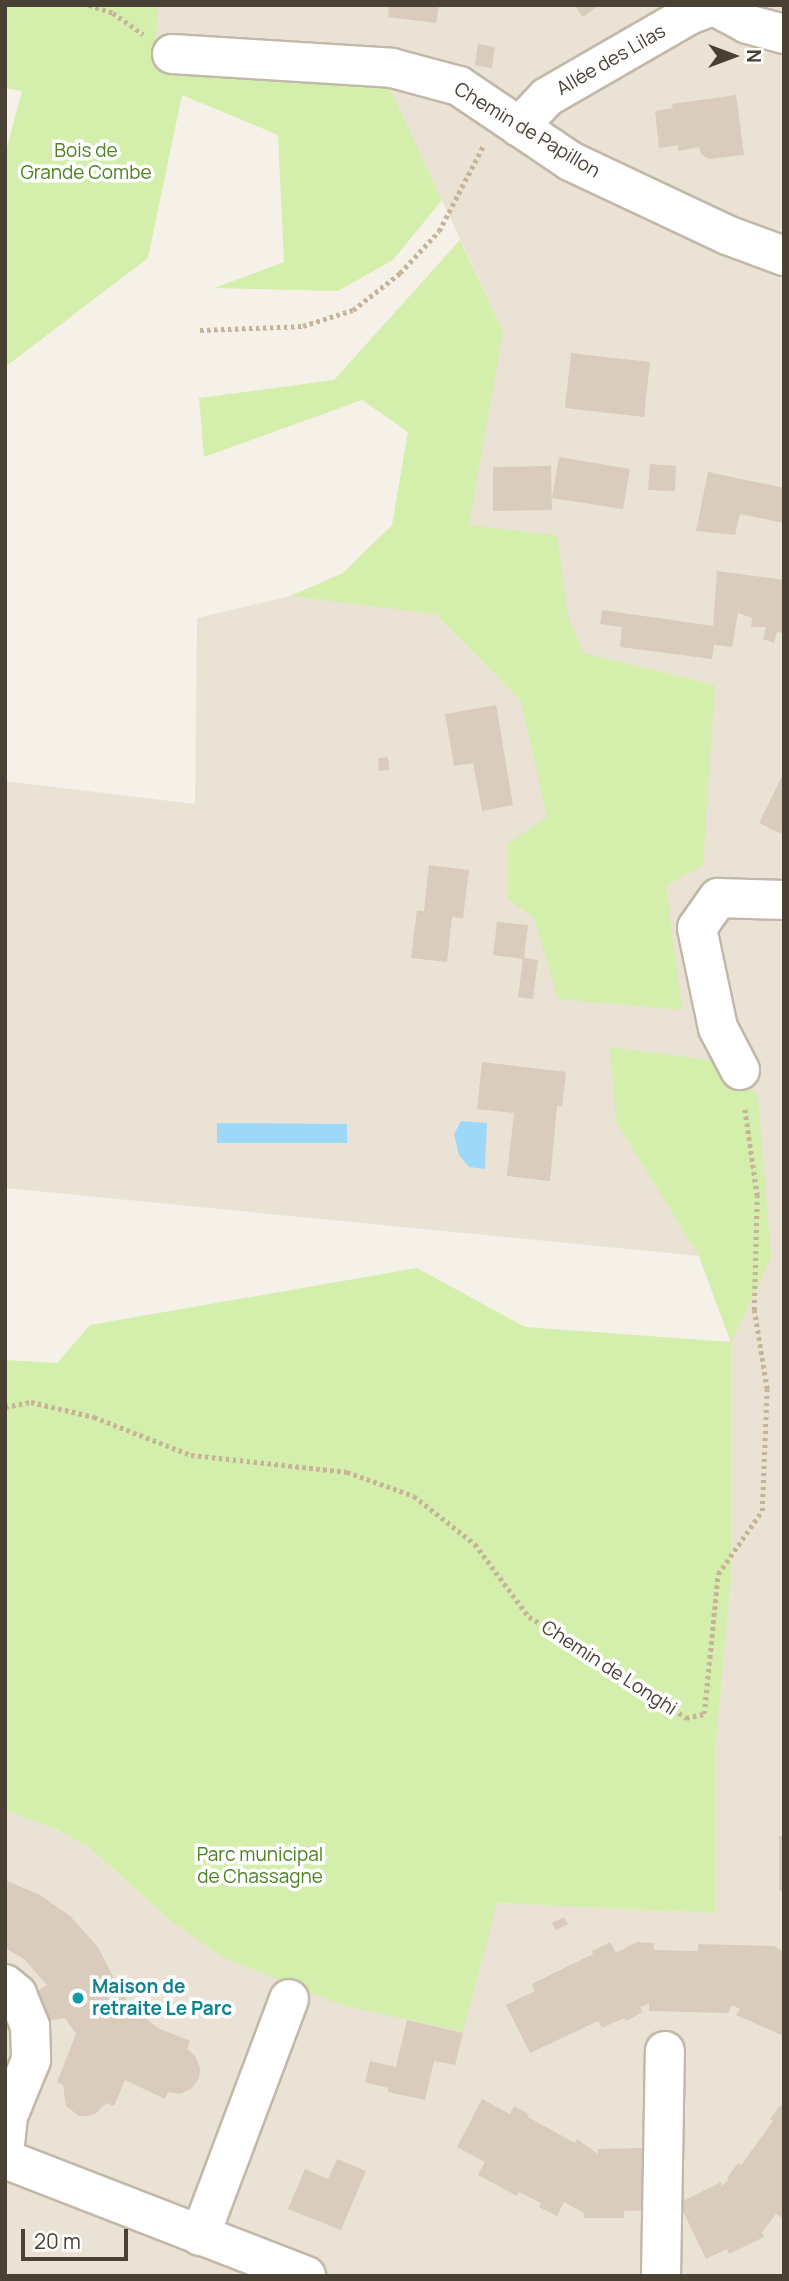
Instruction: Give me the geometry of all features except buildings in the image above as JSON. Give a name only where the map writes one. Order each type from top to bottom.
[{"type":"street","name":"Allée des Lilas","points":[[510,121],[689,15],[712,6],[747,24],[784,34]]},
{"type":"street","name":"Chemin de Papillon","points":[[172,54],[392,68],[459,86],[570,161],[727,235],[784,256]]},
{"type":"street","points":[[740,1070],[718,1028],[697,928],[718,898],[784,900]]},
{"type":"street","points":[[5,1984],[17,1994],[30,2026],[31,2060],[8,2116],[5,2145]]},
{"type":"street","points":[[200,2236],[289,1999]]},
{"type":"street","points":[[661,2276],[665,2051]]},
{"type":"street","points":[[5,2159],[306,2276]]},
{"type":"path","points":[[89,5],[113,13],[172,54]]},
{"type":"path","points":[[200,330],[303,326],[353,310],[400,273],[439,231],[510,121]]},
{"type":"path","name":"Chemin de Longhi","points":[[5,1408],[32,1402],[94,1417],[191,1455],[346,1472],[414,1496],[475,1544],[529,1617],[628,1676],[686,1717],[704,1714],[718,1574],[762,1511],[767,1389],[754,1310],[757,1196],[740,1070]]},
{"type":"shaded area","points":[[158,5],[784,5],[784,2276],[5,2276],[5,1810],[56,1829],[90,1848],[170,1920],[463,2032],[496,1903],[715,1913],[715,1752],[731,1580],[731,1343],[699,1256],[5,1188],[5,781],[195,804],[197,618],[290,596],[436,613],[503,331],[386,80],[155,64]]},
{"type":"green space","name":"Bois de Grande Combe","points":[[5,5],[158,5],[155,64],[386,80],[442,200],[393,260],[338,291],[214,288],[284,262],[278,135],[182,95],[148,258],[5,367],[5,155],[22,91],[5,88]]},
{"type":"green space","points":[[460,240],[503,331],[469,525],[557,535],[568,617],[584,653],[715,685],[703,865],[666,886],[682,1010],[558,999],[534,918],[508,899],[508,843],[547,817],[521,701],[436,614],[290,596],[343,573],[392,525],[408,432],[362,400],[204,457],[199,398],[334,380]]},
{"type":"green space","name":"Parc municipal de Chassagne","points":[[610,1047],[716,1061],[758,1095],[771,1257],[731,1343],[731,1580],[715,1752],[715,1913],[497,1903],[463,2032],[342,2005],[222,1957],[170,1920],[90,1848],[56,1829],[5,1810],[5,1360],[57,1363],[90,1325],[417,1268],[525,1327],[731,1342],[699,1256],[616,1121]]},
{"type":"water","points":[[461,1121],[487,1123],[485,1169],[469,1167],[459,1155],[454,1134]]},
{"type":"water","points":[[217,1123],[347,1124],[347,1143],[217,1143]]},
{"type":"place","name":"Maison de retraite Le Parc","points":[[78,1998]]}]
